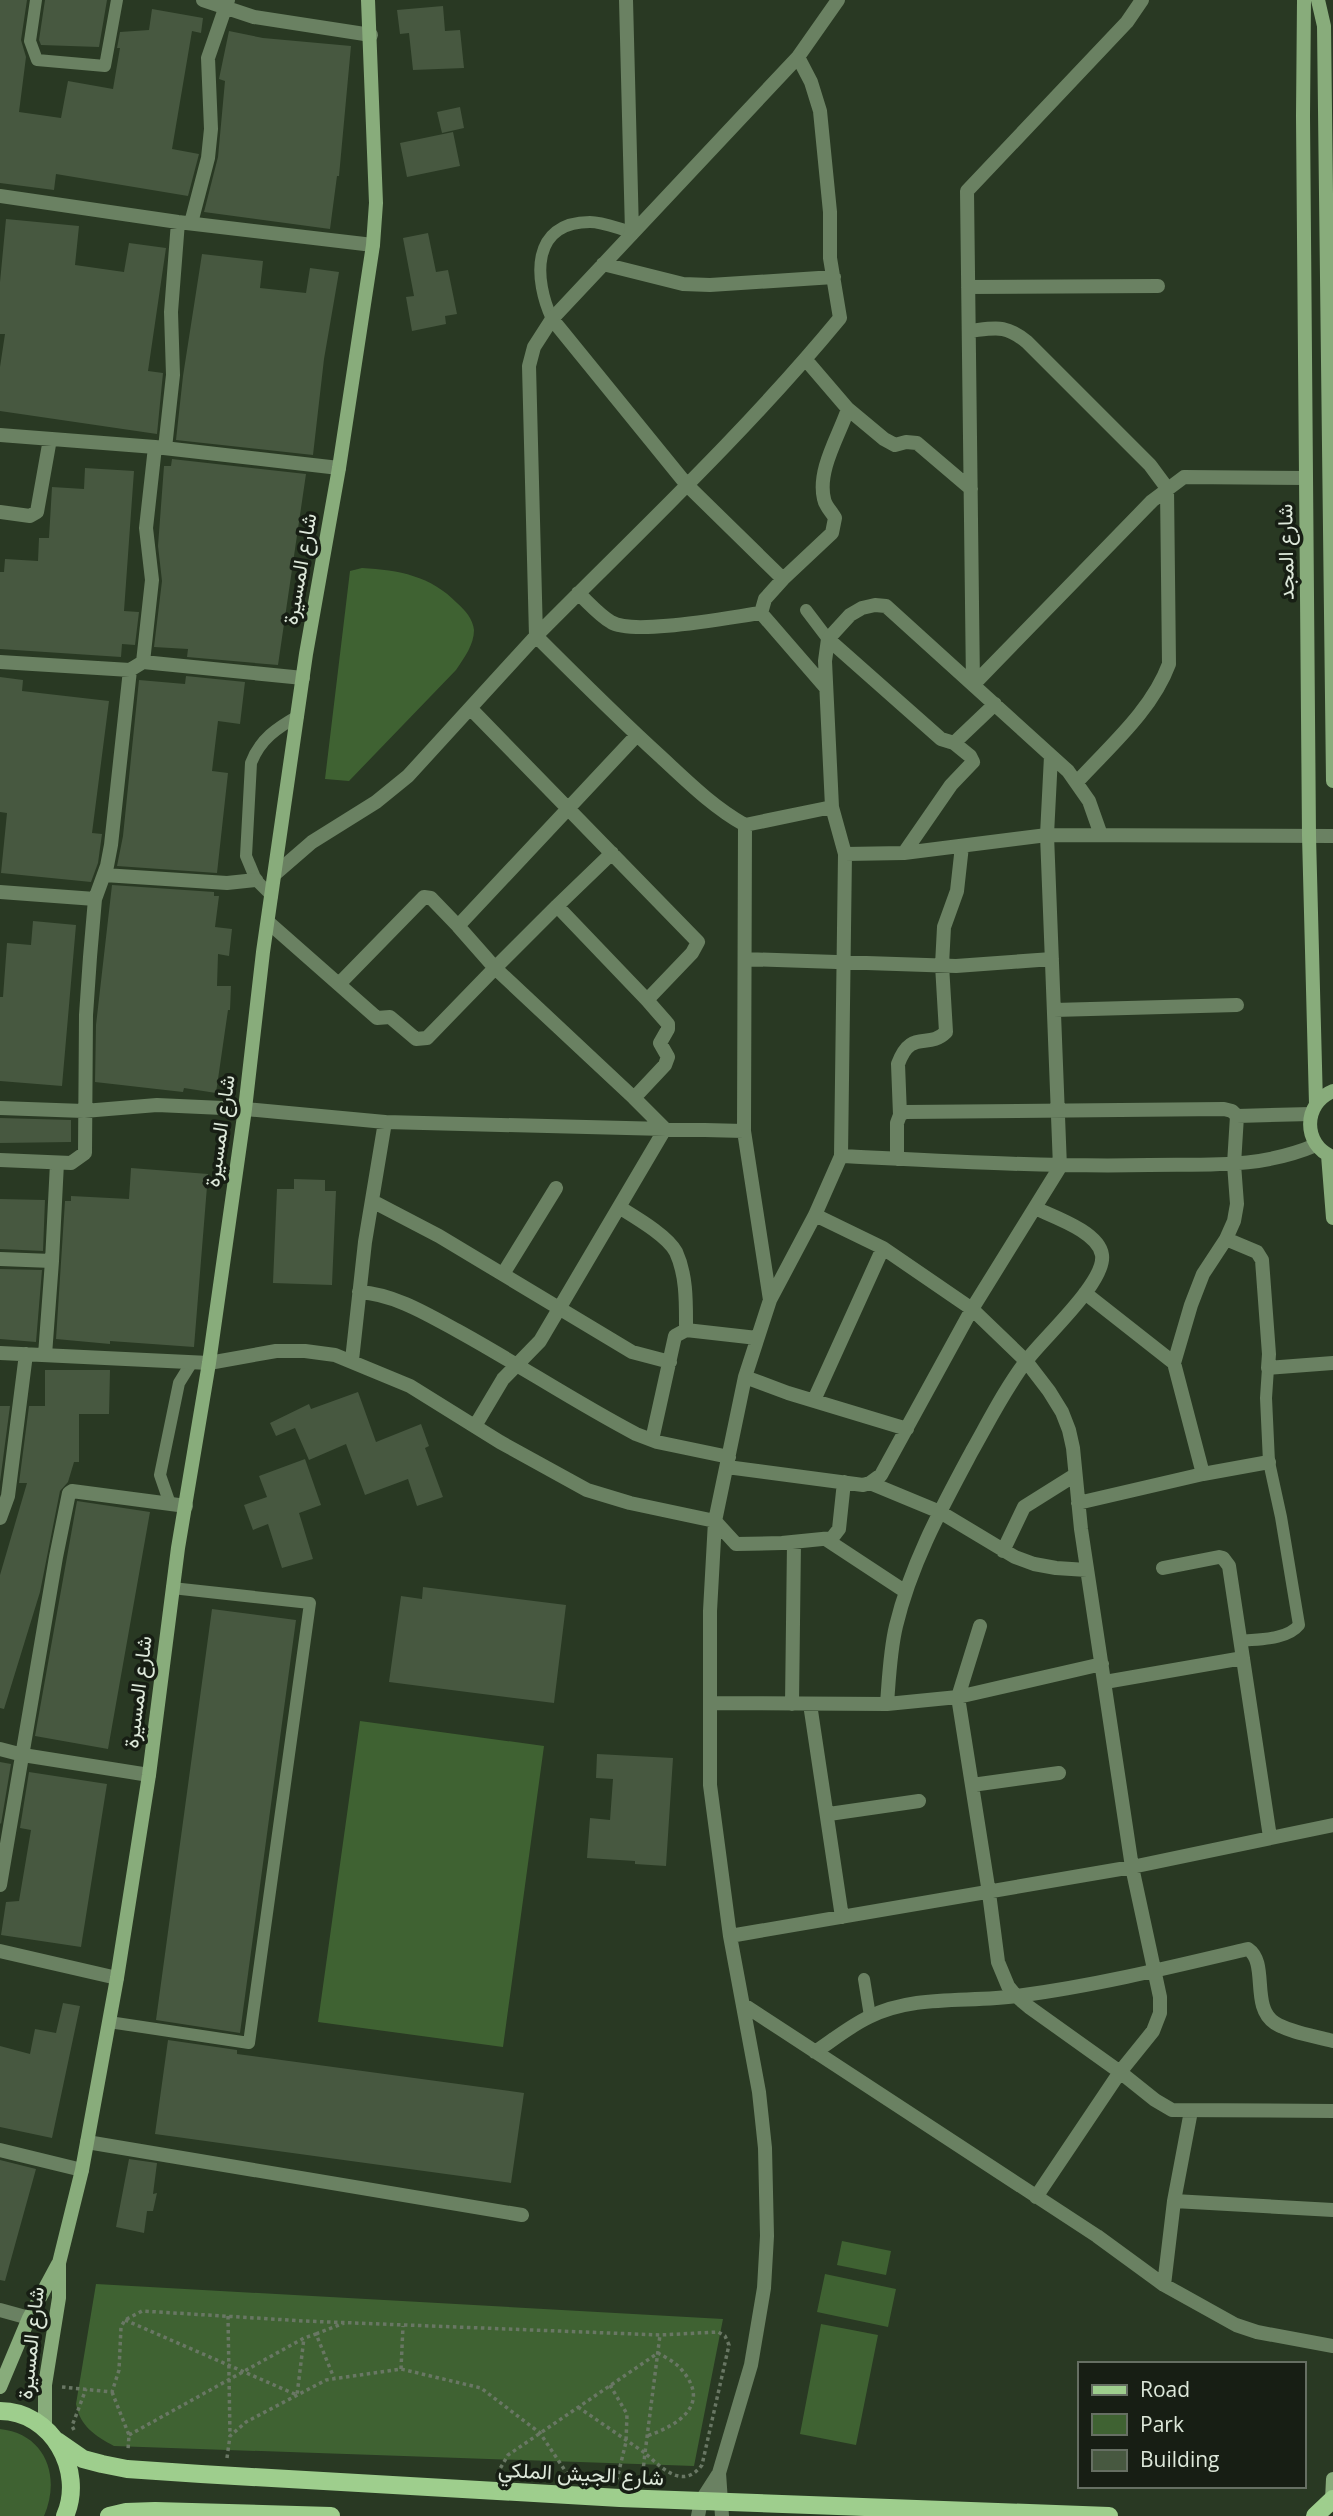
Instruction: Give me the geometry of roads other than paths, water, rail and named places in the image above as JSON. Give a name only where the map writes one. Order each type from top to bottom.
[{"type":"main road","name":"شارع الجيش الملكي","points":[[0,2411],[27,2417],[83,2459],[127,2469],[699,2509],[1109,2516]]},
{"type":"main road","points":[[51,2435],[68,2461],[72,2484],[65,2516]]},
{"type":"main road","points":[[1315,2516],[1332,2499]]},
{"type":"main road","points":[[109,2516],[126,2512],[155,2511],[331,2516]]},
{"type":"street","points":[[203,0],[227,4],[254,17],[371,35]]},
{"type":"street","name":"شارع المسيرة","points":[[51,2435],[45,2385],[59,2298],[59,2263],[82,2171],[117,1978],[149,1775],[172,1588],[209,1363],[303,678],[373,245],[376,203],[368,0]]},
{"type":"street","points":[[626,0],[632,232]]},
{"type":"street","points":[[832,807],[745,825],[700,793],[636,735],[536,636],[529,366],[534,347],[552,319],[798,57],[838,0]]},
{"type":"street","points":[[973,685],[967,191],[1127,22],[1142,0]]},
{"type":"street","name":"شارع المجد","points":[[1304,0],[1313,1109],[1309,1124],[1316,1145]]},
{"type":"street","points":[[1318,0],[1324,26],[1329,115],[1333,781]]},
{"type":"street","points":[[143,662],[152,580],[146,528],[173,376],[171,312],[184,223],[208,158],[211,130],[208,58],[227,4]]},
{"type":"street","points":[[275,874],[312,842],[376,802],[408,776],[536,636],[687,485],[806,360],[840,317],[830,258],[830,212],[820,111],[811,82],[798,57]]},
{"type":"street","points":[[0,196],[184,223],[373,245]]},
{"type":"street","points":[[603,264],[682,284],[710,285],[834,277]]},
{"type":"street","points":[[968,287],[1158,286]]},
{"type":"street","points":[[552,319],[687,485],[783,579]]},
{"type":"street","points":[[969,331],[1002,327],[1020,336],[1150,465],[1167,488],[1170,664],[1163,682],[1138,716],[1077,782]]},
{"type":"street","points":[[806,360],[848,409],[884,439],[895,445],[917,443],[971,489]]},
{"type":"street","points":[[761,613],[765,599],[832,533],[835,518],[824,501],[823,483],[829,457],[848,409]]},
{"type":"street","points":[[0,435],[160,448],[339,468]]},
{"type":"street","points":[[0,512],[30,516],[37,512],[50,439]]},
{"type":"street","points":[[973,685],[1167,488],[1184,478],[1197,476],[1306,478]]},
{"type":"street","points":[[578,593],[611,622],[624,627],[761,613]]},
{"type":"street","points":[[699,2509],[719,2473],[751,2365],[764,2288],[767,2236],[765,2148],[759,2092],[730,1936],[710,1785],[710,1611],[715,1521],[745,1377],[770,1300],[816,1215],[841,1156],[845,855],[832,807],[825,661],[828,639],[850,615],[862,608],[886,606],[1077,782],[1089,801],[1101,835]]},
{"type":"street","points":[[761,613],[827,688]]},
{"type":"street","points":[[828,639],[941,739],[954,743],[972,762],[951,785],[904,853]]},
{"type":"street","points":[[0,662],[130,670],[143,662],[303,678]]},
{"type":"street","points":[[0,1160],[71,1163],[85,1153],[87,985],[95,898],[111,845],[130,670]]},
{"type":"street","points":[[954,743],[995,704]]},
{"type":"street","points":[[471,709],[698,942],[692,953],[647,1000]]},
{"type":"street","points":[[458,926],[636,735]]},
{"type":"street","points":[[359,1292],[374,1293],[400,1302],[449,1326],[611,1421],[652,1440],[728,1462],[863,1485],[881,1475],[972,1308],[1060,1167],[1047,835],[1051,756]]},
{"type":"street","points":[[745,825],[744,1131],[770,1300]]},
{"type":"street","points":[[845,855],[904,853],[1047,835],[1333,836]]},
{"type":"street","points":[[897,1159],[897,1123],[900,1115],[898,1064],[901,1056],[912,1043],[935,1039],[946,1032],[942,965],[944,927],[957,891],[961,846]]},
{"type":"street","points":[[268,922],[377,1018],[390,1017],[416,1039],[427,1038],[612,853]]},
{"type":"street","points":[[104,875],[227,883],[256,880]]},
{"type":"street","points":[[0,892],[95,898]]},
{"type":"street","points":[[339,984],[424,897],[430,898],[495,968],[665,1129]]},
{"type":"street","points":[[557,906],[668,1024],[660,1043],[668,1057],[665,1065],[634,1098]]},
{"type":"street","points":[[745,959],[942,965],[1052,959]]},
{"type":"street","points":[[1054,1010],[1237,1005]]},
{"type":"street","points":[[1237,1116],[1313,1109],[1323,1096],[1333,1091]]},
{"type":"street","points":[[0,1108],[84,1111],[157,1105],[245,1109],[385,1122],[744,1131]]},
{"type":"street","points":[[900,1115],[905,1112],[1224,1109],[1237,1116],[1234,1164],[1237,1204],[1234,1221],[1226,1239],[1203,1274],[1174,1363],[1202,1474]]},
{"type":"street","points":[[352,1360],[359,1292],[385,1122]]},
{"type":"street","points":[[475,1426],[502,1379],[540,1341],[665,1129]]},
{"type":"street","points":[[841,1156],[1060,1167],[1234,1164],[1270,1161],[1316,1145],[1331,1156],[1333,1218]]},
{"type":"street","points":[[45,1355],[57,1163]]},
{"type":"street","points":[[503,1274],[556,1188]]},
{"type":"street","points":[[372,1201],[439,1236],[632,1352],[670,1362]]},
{"type":"street","points":[[619,1207],[650,1227],[676,1250],[686,1287],[686,1330]]},
{"type":"street","points":[[887,1704],[892,1648],[905,1592],[940,1512],[985,1428],[1026,1361],[1085,1293],[1101,1270],[1100,1245],[1092,1236],[1035,1208]]},
{"type":"street","points":[[816,1215],[883,1248],[972,1308],[1026,1361],[1049,1391],[1065,1421],[1073,1448],[1087,1570],[1132,1867],[1155,1970],[1160,2013],[1153,2031],[1120,2072],[1036,2197]]},
{"type":"street","points":[[1226,1239],[1257,1252],[1262,1260],[1268,1368],[1333,1363]]},
{"type":"street","points":[[814,1400],[883,1248]]},
{"type":"street","points":[[0,1259],[52,1261]]},
{"type":"street","points":[[1085,1293],[1174,1363]]},
{"type":"street","points":[[652,1440],[675,1336],[686,1330],[757,1338]]},
{"type":"street","points":[[0,1353],[209,1363],[276,1352],[305,1351],[335,1355],[410,1386],[587,1490],[630,1503],[715,1521],[736,1544],[827,1540],[839,1529],[844,1482]]},
{"type":"street","points":[[0,1518],[26,1354]]},
{"type":"street","points":[[745,1377],[907,1429]]},
{"type":"street","points":[[1078,1503],[1202,1474],[1269,1462]]},
{"type":"street","points":[[1003,1550],[1024,1507],[1075,1475]]},
{"type":"street","points":[[870,1483],[940,1512],[1003,1550],[1034,1564],[1087,1570]]},
{"type":"street","points":[[0,1885],[69,1493],[72,1491],[186,1506]]},
{"type":"street","points":[[827,1540],[905,1592]]},
{"type":"street","points":[[792,1704],[793,1542]]},
{"type":"street","points":[[1163,1568],[1219,1557],[1226,1561],[1231,1575],[1270,1837]]},
{"type":"street","points":[[980,1626],[958,1697],[998,1962],[1008,1986],[1016,1996],[1172,2110],[1333,2111]]},
{"type":"street","points":[[1105,1682],[1243,1658]]},
{"type":"street","points":[[710,1703],[887,1704],[958,1697],[1102,1664]]},
{"type":"street","points":[[810,1704],[829,1814],[842,1917]]},
{"type":"street","points":[[0,1749],[149,1775]]},
{"type":"street","points":[[972,1785],[1059,1773]]},
{"type":"street","points":[[829,1814],[919,1801]]},
{"type":"street","points":[[730,1936],[1132,1867],[1333,1825]]},
{"type":"street","points":[[815,2052],[870,2016],[911,2004],[934,2000],[1016,1996],[1155,1970],[1248,1949],[1256,1959],[1263,2006],[1268,2016],[1282,2026],[1333,2041]]},
{"type":"street","points":[[0,1951],[117,1978]]},
{"type":"street","points":[[744,2005],[1036,2197],[1164,2285],[1236,2325],[1257,2332],[1333,2346]]},
{"type":"street","points":[[1164,2285],[1174,2201],[1191,2111]]},
{"type":"street","points":[[87,2142],[522,2214]]},
{"type":"street","points":[[0,2150],[82,2171]]},
{"type":"street","points":[[1174,2201],[1333,2210]]},
{"type":"street","name":"شارع المسيرة","points":[[0,2387],[29,2318],[59,2263]]},
{"type":"street","points":[[0,2310],[29,2318]]},
{"type":"street","points":[[719,2473],[722,2509]]},
{"type":"street","points":[[1332,2499],[1333,2479]]},
{"type":"lane","points":[[36,0],[30,41],[37,60],[105,66],[117,0]]},
{"type":"lane","points":[[552,319],[543,300],[539,272],[541,253],[551,236],[569,224],[592,221],[632,232]]},
{"type":"lane","points":[[806,610],[828,639]]},
{"type":"lane","points":[[272,896],[256,880],[246,856],[251,762],[256,750],[267,737],[298,716]]},
{"type":"lane","points":[[170,1504],[160,1475],[179,1383],[192,1362]]},
{"type":"lane","points":[[1241,1641],[1280,1636],[1292,1632],[1299,1625],[1269,1462],[1266,1398],[1268,1368]]},
{"type":"lane","points":[[109,2022],[249,2043],[310,1602],[172,1588]]},
{"type":"lane","points":[[864,1979],[870,2016]]}]
